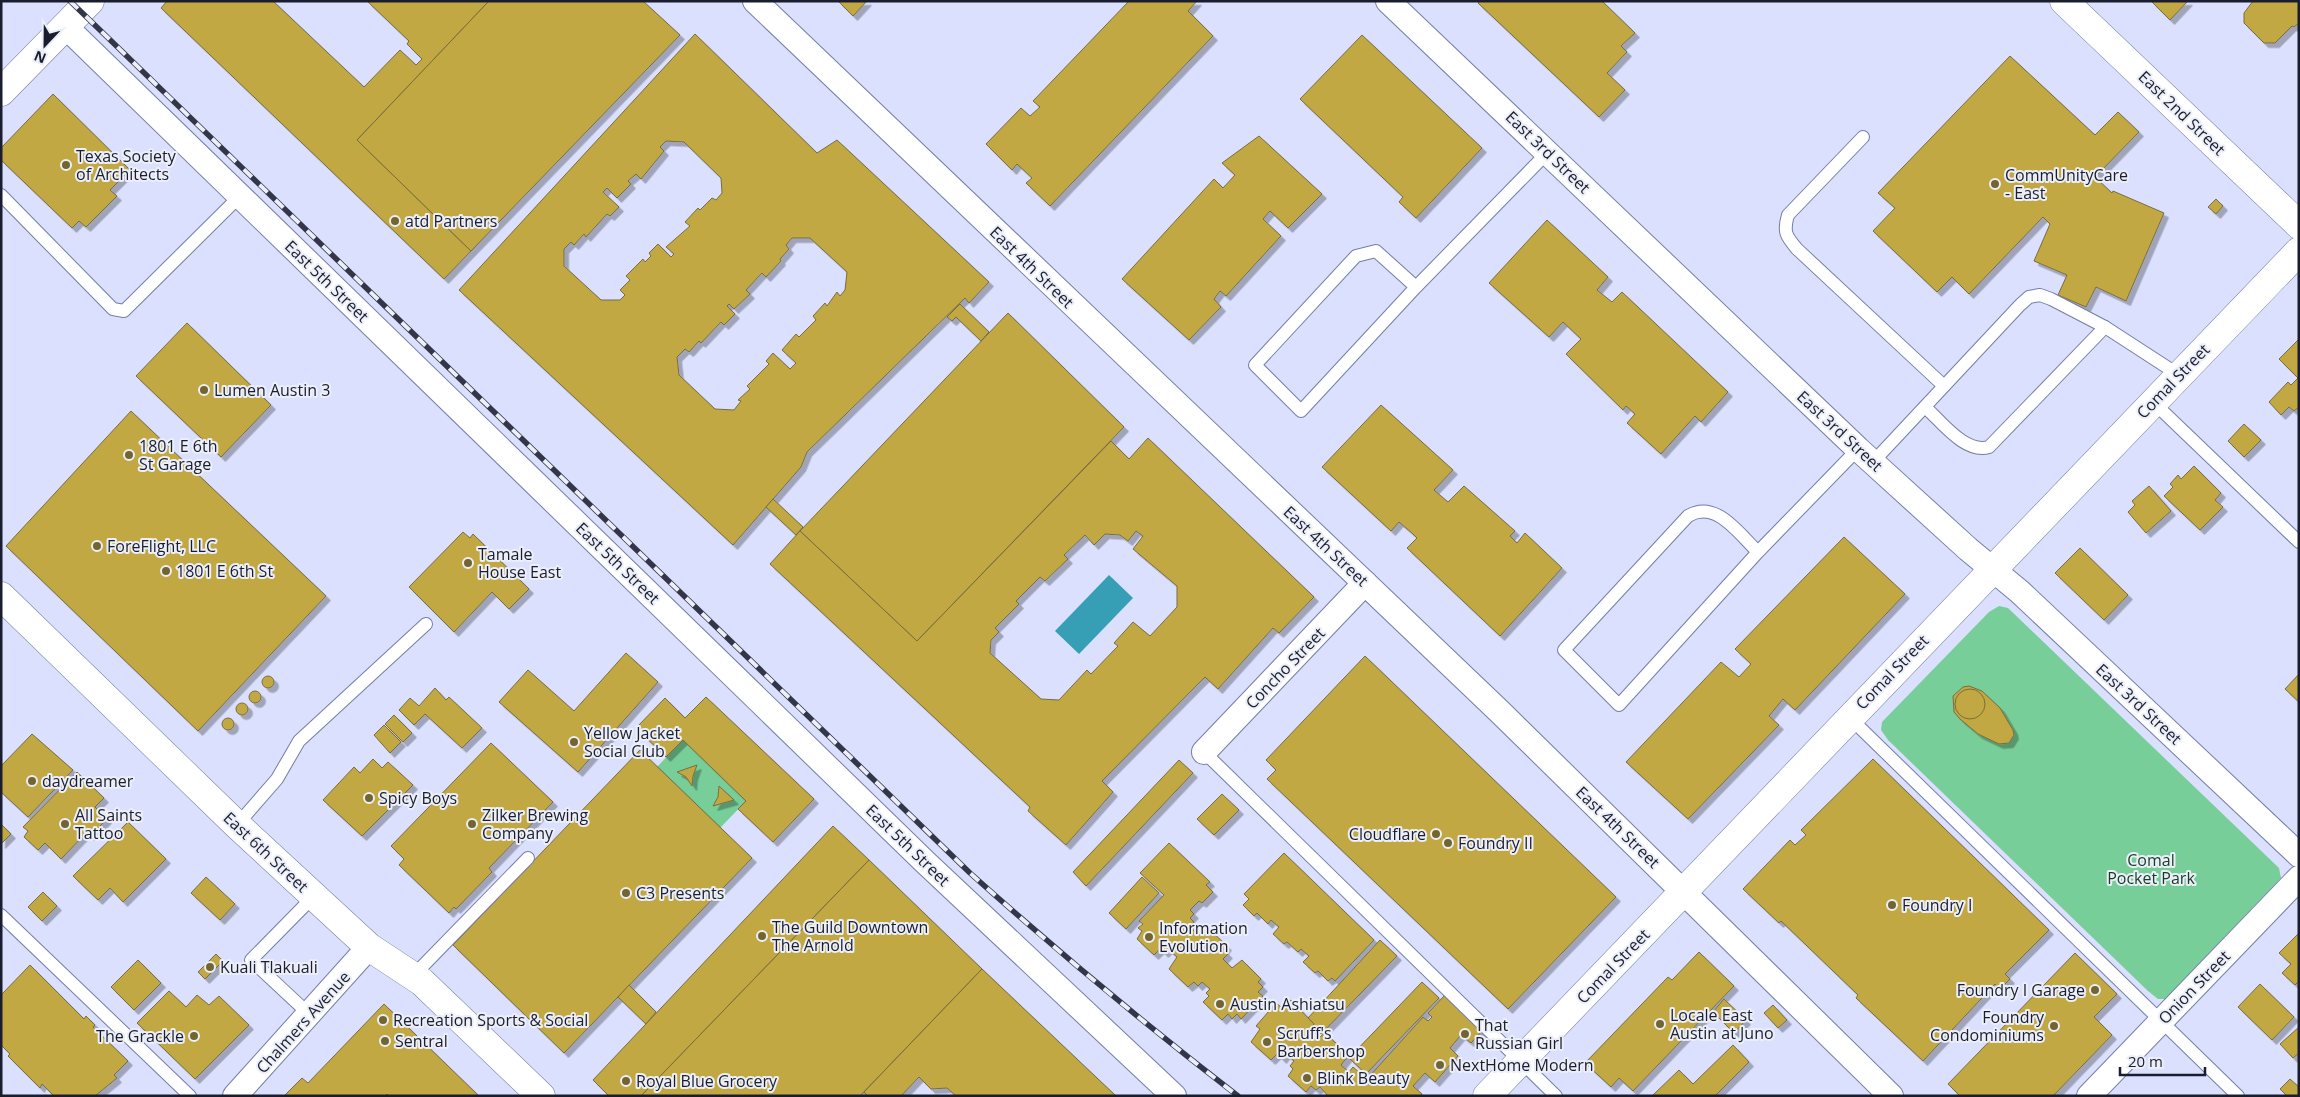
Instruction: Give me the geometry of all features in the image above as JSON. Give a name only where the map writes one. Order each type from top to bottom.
[{"type":"street","points":[[1,92],[90,1]]},
{"type":"street","name":"East 4th Street","points":[[755,1],[1365,583],[1684,891],[1891,1096]]},
{"type":"street","name":"East 3rd Street","points":[[1388,1],[1866,456],[1968,550],[2020,592],[2299,855]]},
{"type":"street","name":"East 2nd Street","points":[[2064,1],[2299,225]]},
{"type":"street","name":"East 5th Street","points":[[65,26],[925,862],[1174,1096]]},
{"type":"street","name":"Comal Street","points":[[1487,1096],[1849,716],[2299,251]]},
{"type":"street","name":"Concho Street","points":[[1204,752],[1365,583]]},
{"type":"street","name":"East 6th Street","points":[[1,596],[237,825],[369,947],[413,976],[541,1096]]},
{"type":"street","name":"Onion Street","points":[[2089,1096],[2299,878]]},
{"type":"street","name":"Chalmers Avenue","points":[[235,1096],[310,1015],[369,947]]},
{"type":"lane","points":[[1863,137],[1788,215],[1784,227],[1788,239],[1797,249],[1944,386]]},
{"type":"lane","points":[[1416,287],[1376,251],[1356,256],[1255,365],[1301,410],[1416,287],[1548,152]]},
{"type":"lane","points":[[1,195],[114,308],[124,311],[240,196]]},
{"type":"lane","points":[[1758,552],[1719,514],[1706,510],[1696,511],[1688,516],[1564,650],[1619,705],[1758,552],[1925,406],[2029,297],[2040,295],[2051,299],[2105,327],[2179,375]]},
{"type":"lane","points":[[1925,406],[1965,443],[1974,448],[1989,447],[2105,327]]},
{"type":"lane","points":[[2153,402],[2299,542]]},
{"type":"lane","points":[[237,825],[277,779],[300,740],[426,624]]},
{"type":"lane","points":[[1849,716],[2160,1022],[2238,1096]]},
{"type":"lane","points":[[1204,752],[1556,1096]]},
{"type":"lane","points":[[413,976],[528,858]]},
{"type":"lane","points":[[310,1015],[251,960],[314,896]]},
{"type":"lane","points":[[1,915],[190,1096]]},
{"type":"green space","name":"Comal Pocket Park","points":[[1999,606],[2008,608],[2279,868],[2281,878],[2165,999],[2158,999],[2148,991],[1888,740],[1881,730],[1882,722],[1989,612]]},
{"type":"green space","points":[[683,740],[746,801],[720,828],[657,767]]},
{"type":"water","points":[[1109,575],[1133,598],[1079,654],[1055,631]]},
{"type":"building","points":[[167,1],[273,1],[364,87],[400,50],[416,65],[422,59],[407,44],[409,41],[367,1],[489,1],[357,140],[471,251],[444,279],[161,8]]},
{"type":"building","points":[[489,1],[643,1],[680,35],[471,251],[357,140]]},
{"type":"building","points":[[838,1],[867,1],[853,16]]},
{"type":"building","points":[[1129,1],[1197,1],[1188,11],[1213,36],[1050,206],[1026,183],[1032,178],[1017,164],[1012,170],[986,144],[1021,108],[1030,116],[1040,107],[1033,101]]},
{"type":"building","points":[[1479,1],[1602,1],[1635,33],[1621,46],[1627,52],[1607,73],[1625,90],[1599,117],[1478,3]]},
{"type":"building","points":[[2151,1],[2188,1],[2170,20]]},
{"type":"building","points":[[2253,1],[2299,1],[2299,23],[2294,27],[2292,26],[2275,43],[2264,43],[2244,23],[2244,13]]},
{"type":"building","points":[[695,34],[817,153],[837,140],[989,282],[969,303],[965,298],[807,452],[801,467],[733,545],[459,290]],"holes":[[[666,141],[684,142],[721,178],[722,193],[716,200],[712,198],[700,210],[698,208],[685,222],[690,226],[666,247],[674,254],[671,257],[658,244],[649,253],[651,256],[645,262],[643,259],[626,276],[630,280],[620,290],[625,295],[620,300],[601,300],[564,266],[564,249],[571,242],[574,245],[584,234],[586,237],[607,214],[610,216],[619,207],[603,192],[607,188],[617,198],[631,184],[628,181],[636,174],[641,179],[664,151],[660,147]],[[792,238],[810,238],[847,272],[845,290],[840,296],[837,292],[827,306],[825,303],[813,316],[816,320],[799,337],[796,334],[782,350],[796,363],[790,369],[773,353],[766,361],[769,364],[747,386],[750,389],[738,400],[741,401],[734,410],[715,409],[679,375],[677,357],[685,349],[689,352],[699,341],[701,343],[721,322],[724,325],[735,314],[727,306],[729,304],[734,309],[750,294],[746,290],[762,273],[766,277],[781,261],[780,259],[789,249],[786,245]]]},
{"type":"building","points":[[1362,35],[1482,148],[1416,218],[1399,202],[1403,197],[1300,99]]},
{"type":"building","name":"CommUnityCare - East","points":[[2010,56],[2095,135],[2118,112],[2139,132],[2095,177],[2112,193],[2113,191],[2164,213],[2126,301],[2096,287],[2086,307],[2058,295],[2067,275],[2034,261],[2050,224],[2043,217],[1969,294],[1952,277],[1937,292],[1873,231],[1895,208],[1878,193]]},
{"type":"building","name":"Texas Society of Architects","points":[[53,94],[130,170],[110,190],[117,196],[86,227],[79,221],[72,228],[1,160],[1,148]]},
{"type":"building","points":[[1259,136],[1322,194],[1288,228],[1270,211],[1263,219],[1281,236],[1226,296],[1220,291],[1214,299],[1221,307],[1189,340],[1122,279],[1214,179],[1223,188],[1235,175],[1222,163]]},
{"type":"building","points":[[2216,199],[2223,206],[2216,214],[2208,207]]},
{"type":"building","points":[[1547,220],[1608,277],[1597,290],[1612,302],[1622,292],[1728,392],[1701,422],[1695,416],[1661,454],[1627,423],[1635,414],[1626,406],[1623,410],[1566,354],[1581,339],[1563,322],[1549,337],[1489,283]]},
{"type":"building","points":[[960,304],[989,332],[981,341],[956,317],[952,321],[947,317]]},
{"type":"building","points":[[1008,313],[1124,427],[917,641],[800,531]]},
{"type":"building","name":"Lumen Austin 3","points":[[187,323],[271,405],[221,457],[136,376]]},
{"type":"building","points":[[2299,339],[2299,407],[2294,411],[2289,407],[2281,415],[2269,402],[2288,382],[2291,385],[2298,378],[2279,359]]},
{"type":"building","points":[[1381,405],[1453,470],[1434,490],[1448,502],[1464,486],[1515,531],[1510,536],[1517,543],[1525,533],[1562,568],[1500,636],[1407,548],[1417,538],[1413,534],[1399,522],[1391,531],[1322,467]]},
{"type":"building","name":"1801 E 6th St","points":[[131,411],[326,596],[198,731],[6,546]]},
{"type":"building","points":[[2244,424],[2261,440],[2244,457],[2228,441]]},
{"type":"building","points":[[1148,438],[1314,597],[1279,633],[1273,628],[1218,689],[1205,677],[1102,781],[1113,792],[1066,845],[1028,811],[1030,807],[770,564],[800,531],[917,641],[1111,441],[1129,459]],"holes":[[[1136,531],[1143,536],[1133,549],[1177,586],[1177,607],[1150,636],[1133,622],[1114,643],[1118,646],[1091,674],[1087,670],[1059,700],[1041,699],[990,653],[991,640],[999,632],[995,628],[1019,604],[1016,601],[1040,577],[1045,581],[1068,559],[1064,555],[1085,535],[1094,545],[1105,534],[1120,535],[1128,541]]]},
{"type":"building","points":[[2194,466],[2221,493],[2215,500],[2223,507],[2200,530],[2164,496],[2173,487],[2170,484],[2178,475],[2181,479]]},
{"type":"building","points":[[2149,486],[2171,511],[2146,533],[2128,512],[2135,505],[2132,501]]},
{"type":"building","points":[[773,499],[803,527],[796,535],[766,507]]},
{"type":"building","name":"Tamale House East","points":[[463,532],[470,538],[473,534],[529,589],[509,609],[492,592],[454,632],[409,587]]},
{"type":"building","points":[[1844,537],[1905,594],[1795,710],[1783,699],[1769,716],[1779,725],[1688,819],[1626,762],[1721,662],[1739,677],[1751,664],[1735,649]]},
{"type":"building","points":[[2080,548],[2128,595],[2104,620],[2055,573]]},
{"type":"building","name":"Yellow Jacket Social Club","points":[[626,653],[658,682],[578,772],[499,702],[528,670],[574,711]]},
{"type":"building","name":"Foundry II","points":[[1365,656],[1616,897],[1508,1009],[1267,779],[1276,770],[1266,760]]},
{"type":"building","points":[[2299,674],[2299,702],[2285,689]]},
{"type":"building","points":[[268,676],[274,682],[268,688],[262,682]]},
{"type":"building","points":[[1969,686],[1982,691],[2000,708],[2013,730],[2014,735],[2009,743],[1999,744],[1978,734],[1954,712],[1953,696],[1963,687]]},
{"type":"building","points":[[435,688],[446,700],[449,697],[482,728],[462,748],[425,714],[414,725],[399,710],[410,698],[419,706]]},
{"type":"building","points":[[1970,689],[1980,694],[1985,704],[1980,714],[1970,719],[1960,714],[1955,704],[1960,694]]},
{"type":"building","points":[[255,691],[261,697],[255,703],[249,697]]},
{"type":"building","points":[[706,697],[814,799],[773,842],[738,809],[746,801],[683,740],[666,757],[636,728],[665,698],[685,718]]},
{"type":"building","points":[[242,703],[248,709],[242,715],[236,709]]},
{"type":"building","points":[[394,715],[412,733],[403,742],[385,724]]},
{"type":"building","points":[[228,718],[234,724],[228,730],[222,724]]},
{"type":"building","points":[[384,725],[401,742],[390,753],[374,735]]},
{"type":"building","name":"daydreamer","points":[[32,734],[73,770],[28,817],[1,792],[1,766]]},
{"type":"building","name":"Zilker Brewing Company","points":[[491,743],[553,802],[489,868],[492,872],[456,909],[454,907],[449,913],[399,865],[404,859],[391,846]]},
{"type":"building","points":[[640,750],[752,858],[564,1053],[453,945]]},
{"type":"building","points":[[373,759],[382,768],[388,762],[413,785],[362,836],[323,800],[354,767],[360,773]]},
{"type":"building","name":"Foundry I","points":[[1873,759],[2049,930],[2005,974],[2010,979],[2000,989],[1995,984],[1923,1061],[1856,998],[1858,995],[1781,921],[1779,923],[1743,889],[1790,840],[1795,845],[1806,835],[1801,830]]},
{"type":"building","points":[[1179,760],[1193,773],[1086,886],[1073,872]]},
{"type":"building","points":[[697,765],[692,786],[686,777],[677,772]]},
{"type":"building","points":[[77,772],[104,798],[95,807],[107,819],[90,836],[86,833],[61,859],[45,843],[38,850],[24,837],[28,831],[23,827]]},
{"type":"building","points":[[719,786],[734,800],[713,806],[718,797]]},
{"type":"building","points":[[1222,794],[1239,810],[1214,835],[1197,819]]},
{"type":"building","points":[[128,822],[166,859],[123,902],[110,888],[98,900],[73,876]]},
{"type":"building","points":[[1,824],[11,834],[1,844]]},
{"type":"building","name":"The Guild Downtown The Arnold","points":[[833,826],[869,860],[641,1096],[609,1096],[593,1080]]},
{"type":"building","points":[[1169,843],[1210,882],[1206,885],[1213,892],[1202,903],[1199,901],[1190,910],[1194,914],[1190,918],[1194,922],[1190,927],[1198,935],[1208,928],[1227,946],[1224,950],[1228,954],[1223,959],[1232,968],[1242,960],[1261,979],[1258,982],[1263,987],[1258,992],[1263,996],[1241,1019],[1237,1014],[1232,1019],[1228,1014],[1222,1020],[1203,1002],[1209,996],[1206,993],[1210,989],[1202,982],[1198,986],[1194,982],[1188,987],[1169,969],[1177,957],[1168,949],[1164,953],[1160,949],[1154,955],[1137,939],[1142,931],[1138,928],[1143,924],[1139,921],[1164,895],[1140,873]]},
{"type":"building","points":[[1284,853],[1374,940],[1335,981],[1332,978],[1328,981],[1318,971],[1315,973],[1303,962],[1309,956],[1301,949],[1298,952],[1287,942],[1284,944],[1273,934],[1279,927],[1271,920],[1268,924],[1257,913],[1254,916],[1243,905],[1249,899],[1244,894]]},
{"type":"building","points":[[869,860],[982,969],[860,1096],[641,1096]]},
{"type":"building","points":[[206,877],[235,904],[220,920],[191,893]]},
{"type":"building","points":[[1142,877],[1159,893],[1126,929],[1109,913]]},
{"type":"building","points":[[43,892],[57,906],[42,921],[28,907]]},
{"type":"building","points":[[2299,933],[2299,981],[2295,985],[2282,973],[2291,964],[2279,953]]},
{"type":"building","points":[[1380,940],[1397,956],[1321,1034],[1308,1018]]},
{"type":"building","name":"Locale East Austin at Juno","points":[[1699,952],[1734,986],[1633,1091],[1619,1078],[1611,1087],[1585,1063],[1668,977],[1672,980]]},
{"type":"building","name":"Foundry Condominiums","points":[[2075,953],[2117,994],[2094,1017],[2112,1035],[2053,1096],[1960,1096],[1948,1084]]},
{"type":"building","name":"Kuali Tlakuali","points":[[216,954],[223,961],[205,979],[198,972]]},
{"type":"building","points":[[138,960],[161,983],[134,1010],[111,987]]},
{"type":"building","points":[[30,965],[84,1019],[86,1016],[95,1025],[93,1027],[128,1061],[114,1075],[117,1078],[95,1096],[54,1096],[42,1084],[40,1088],[8,1056],[10,1054],[1,1045],[1,995]]},
{"type":"building","points":[[982,969],[1116,1096],[956,1096],[947,1088],[931,1089],[919,1077],[901,1096],[868,1096],[864,1092]]},
{"type":"building","points":[[1422,982],[1439,998],[1366,1074],[1349,1058]]},
{"type":"building","points":[[2260,984],[2294,1017],[2272,1040],[2238,1007]]},
{"type":"building","points":[[629,985],[656,1012],[646,1024],[618,997]]},
{"type":"building","name":"The Grackle","points":[[169,991],[186,1007],[197,995],[209,1005],[219,996],[249,1025],[195,1079],[137,1023]]},
{"type":"building","points":[[1445,995],[1483,1030],[1471,1043],[1461,1035],[1450,1048],[1458,1056],[1435,1082],[1425,1073],[1413,1086],[1422,1094],[1420,1096],[1328,1096],[1320,1087],[1316,1090],[1311,1086],[1306,1092],[1288,1076],[1293,1069],[1290,1066],[1294,1061],[1286,1054],[1282,1059],[1277,1054],[1271,1060],[1251,1042],[1260,1029],[1256,1026],[1276,1003],[1281,1007],[1291,1000],[1314,1024],[1307,1032],[1316,1040],[1325,1033],[1349,1055],[1341,1065],[1349,1072],[1353,1067],[1367,1079],[1423,1017],[1428,1021],[1432,1017],[1428,1013]]},
{"type":"building","points":[[1724,999],[1746,1020],[1734,1033],[1713,1012]]},
{"type":"building","name":"Sentral","points":[[384,1004],[479,1096],[389,1096],[387,1094],[385,1096],[284,1096],[302,1078],[308,1083]]},
{"type":"building","points":[[1773,1005],[1787,1020],[1778,1028],[1764,1013]]},
{"type":"building","points":[[2299,1027],[2299,1053],[2293,1058],[2280,1044]]},
{"type":"building","points":[[1733,1045],[1749,1062],[1715,1096],[1652,1096],[1679,1070],[1693,1084]]},
{"type":"building","points":[[2290,1079],[2299,1087],[2299,1096],[2287,1096],[2280,1089]]},
{"type":"railway","points":[[70,1],[970,873],[1102,987],[1238,1096]]},
{"type":"place","name":"Texas Society of Architects","points":[[66,165]]},
{"type":"place","name":"CommUnityCare - East","points":[[1995,184]]},
{"type":"place","name":"atd Partners","points":[[395,221]]},
{"type":"place","name":"Lumen Austin 3","points":[[204,390]]},
{"type":"place","name":"1801 E 6th St Garage","points":[[129,455]]},
{"type":"place","name":"ForeFlight, LLC","points":[[97,546]]},
{"type":"place","name":"Tamale House East","points":[[468,563]]},
{"type":"place","name":"1801 E 6th St","points":[[166,571]]},
{"type":"place","name":"Yellow Jacket Social Club","points":[[574,742]]},
{"type":"place","name":"daydreamer","points":[[32,781]]},
{"type":"place","name":"Spicy Boys","points":[[369,798]]},
{"type":"place","name":"All Saints Tattoo","points":[[65,824]]},
{"type":"place","name":"Zilker Brewing Company","points":[[472,824]]},
{"type":"place","name":"Cloudflare","points":[[1436,834]]},
{"type":"place","name":"Foundry II","points":[[1448,843]]},
{"type":"place","name":"C3 Presents","points":[[626,893]]},
{"type":"place","name":"Foundry I","points":[[1892,905]]},
{"type":"place","name":"The Guild Downtown The Arnold","points":[[762,936]]},
{"type":"place","name":"Information Evolution","points":[[1149,937]]},
{"type":"place","name":"Kuali Tlakuali","points":[[210,967]]},
{"type":"place","name":"Foundry I Garage","points":[[2095,990]]},
{"type":"place","name":"Austin Ashiatsu","points":[[1220,1004]]},
{"type":"place","name":"Recreation Sports & Social","points":[[383,1020]]},
{"type":"place","name":"Locale East Austin at Juno","points":[[1660,1024]]},
{"type":"place","name":"Foundry Condominiums","points":[[2054,1026]]},
{"type":"place","name":"That Russian Girl","points":[[1465,1034]]},
{"type":"place","name":"The Grackle","points":[[194,1036]]},
{"type":"place","name":"Sentral","points":[[385,1041]]},
{"type":"place","name":"Scruff's Barbershop","points":[[1267,1042]]},
{"type":"place","name":"NextHome Modern","points":[[1440,1065]]},
{"type":"place","name":"Blink Beauty","points":[[1307,1078]]},
{"type":"place","name":"Royal Blue Grocery","points":[[626,1081]]}]
